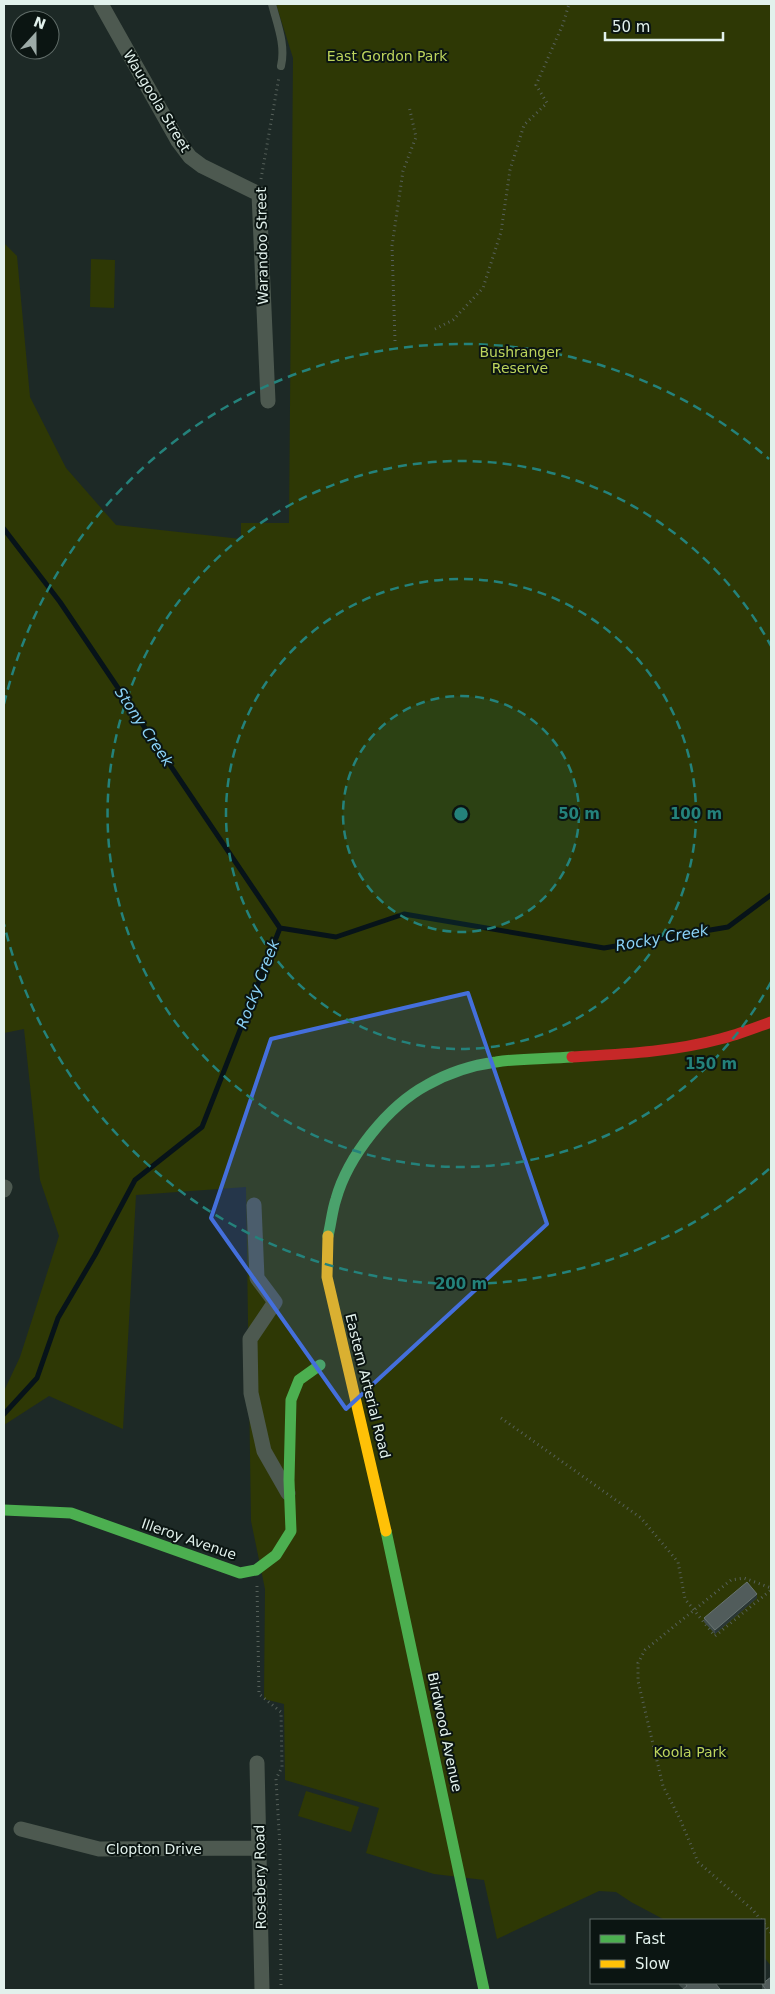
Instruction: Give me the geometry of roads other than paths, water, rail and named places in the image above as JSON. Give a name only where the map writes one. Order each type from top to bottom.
[{"type":"main road","name":"Eastern Arterial Road","points":[[375,1480],[328,1278],[327,1243],[336,1198],[352,1162],[374,1131],[399,1105],[427,1085],[459,1071],[496,1062],[648,1052],[722,1040],[771,1022]]},
{"type":"main road","name":"Eastern Arterial Road","points":[[524,1048],[648,1052]]},
{"type":"main road","name":"Illeroy Avenue","points":[[4,1510],[71,1513],[240,1573],[256,1570],[276,1555],[291,1531],[289,1480],[291,1400],[299,1380],[320,1365]]},
{"type":"main road","name":"Eastern Arterial Road","points":[[336,1367],[375,1480]]},
{"type":"main road","name":"Birdwood Avenue","points":[[375,1480],[484,1990]]},
{"type":"street","name":"Waugoola Street","points":[[101,4],[178,141],[190,157],[220,176],[258,194]]},
{"type":"street","name":"Warandoo Street","points":[[258,194],[268,401]]},
{"type":"street","points":[[254,1205],[257,1278],[275,1302],[250,1339],[251,1393],[264,1451],[291,1499]]},
{"type":"street","name":"Rosebery Road","points":[[257,1764],[262,1990]]},
{"type":"street","name":"Clopton Drive","points":[[21,1829],[99,1849],[259,1848]]},
{"type":"lane","points":[[272,4],[282,41],[283,58],[281,66]]},
{"type":"waterway","name":"Stony Creek","points":[[4,529],[60,602],[280,928]]},
{"type":"waterway","name":"Rocky Creek","points":[[4,1414],[37,1378],[58,1318],[95,1255],[135,1180],[202,1127],[280,928],[336,937],[404,914],[604,948],[728,927],[771,895]]},
{"type":"park label","name":"East Gordon Park","points":[[387,56]]},
{"type":"park label","name":"Bushranger Reserve","points":[[520,360]]},
{"type":"park label","name":"Koola Park","points":[[690,1752]]}]
